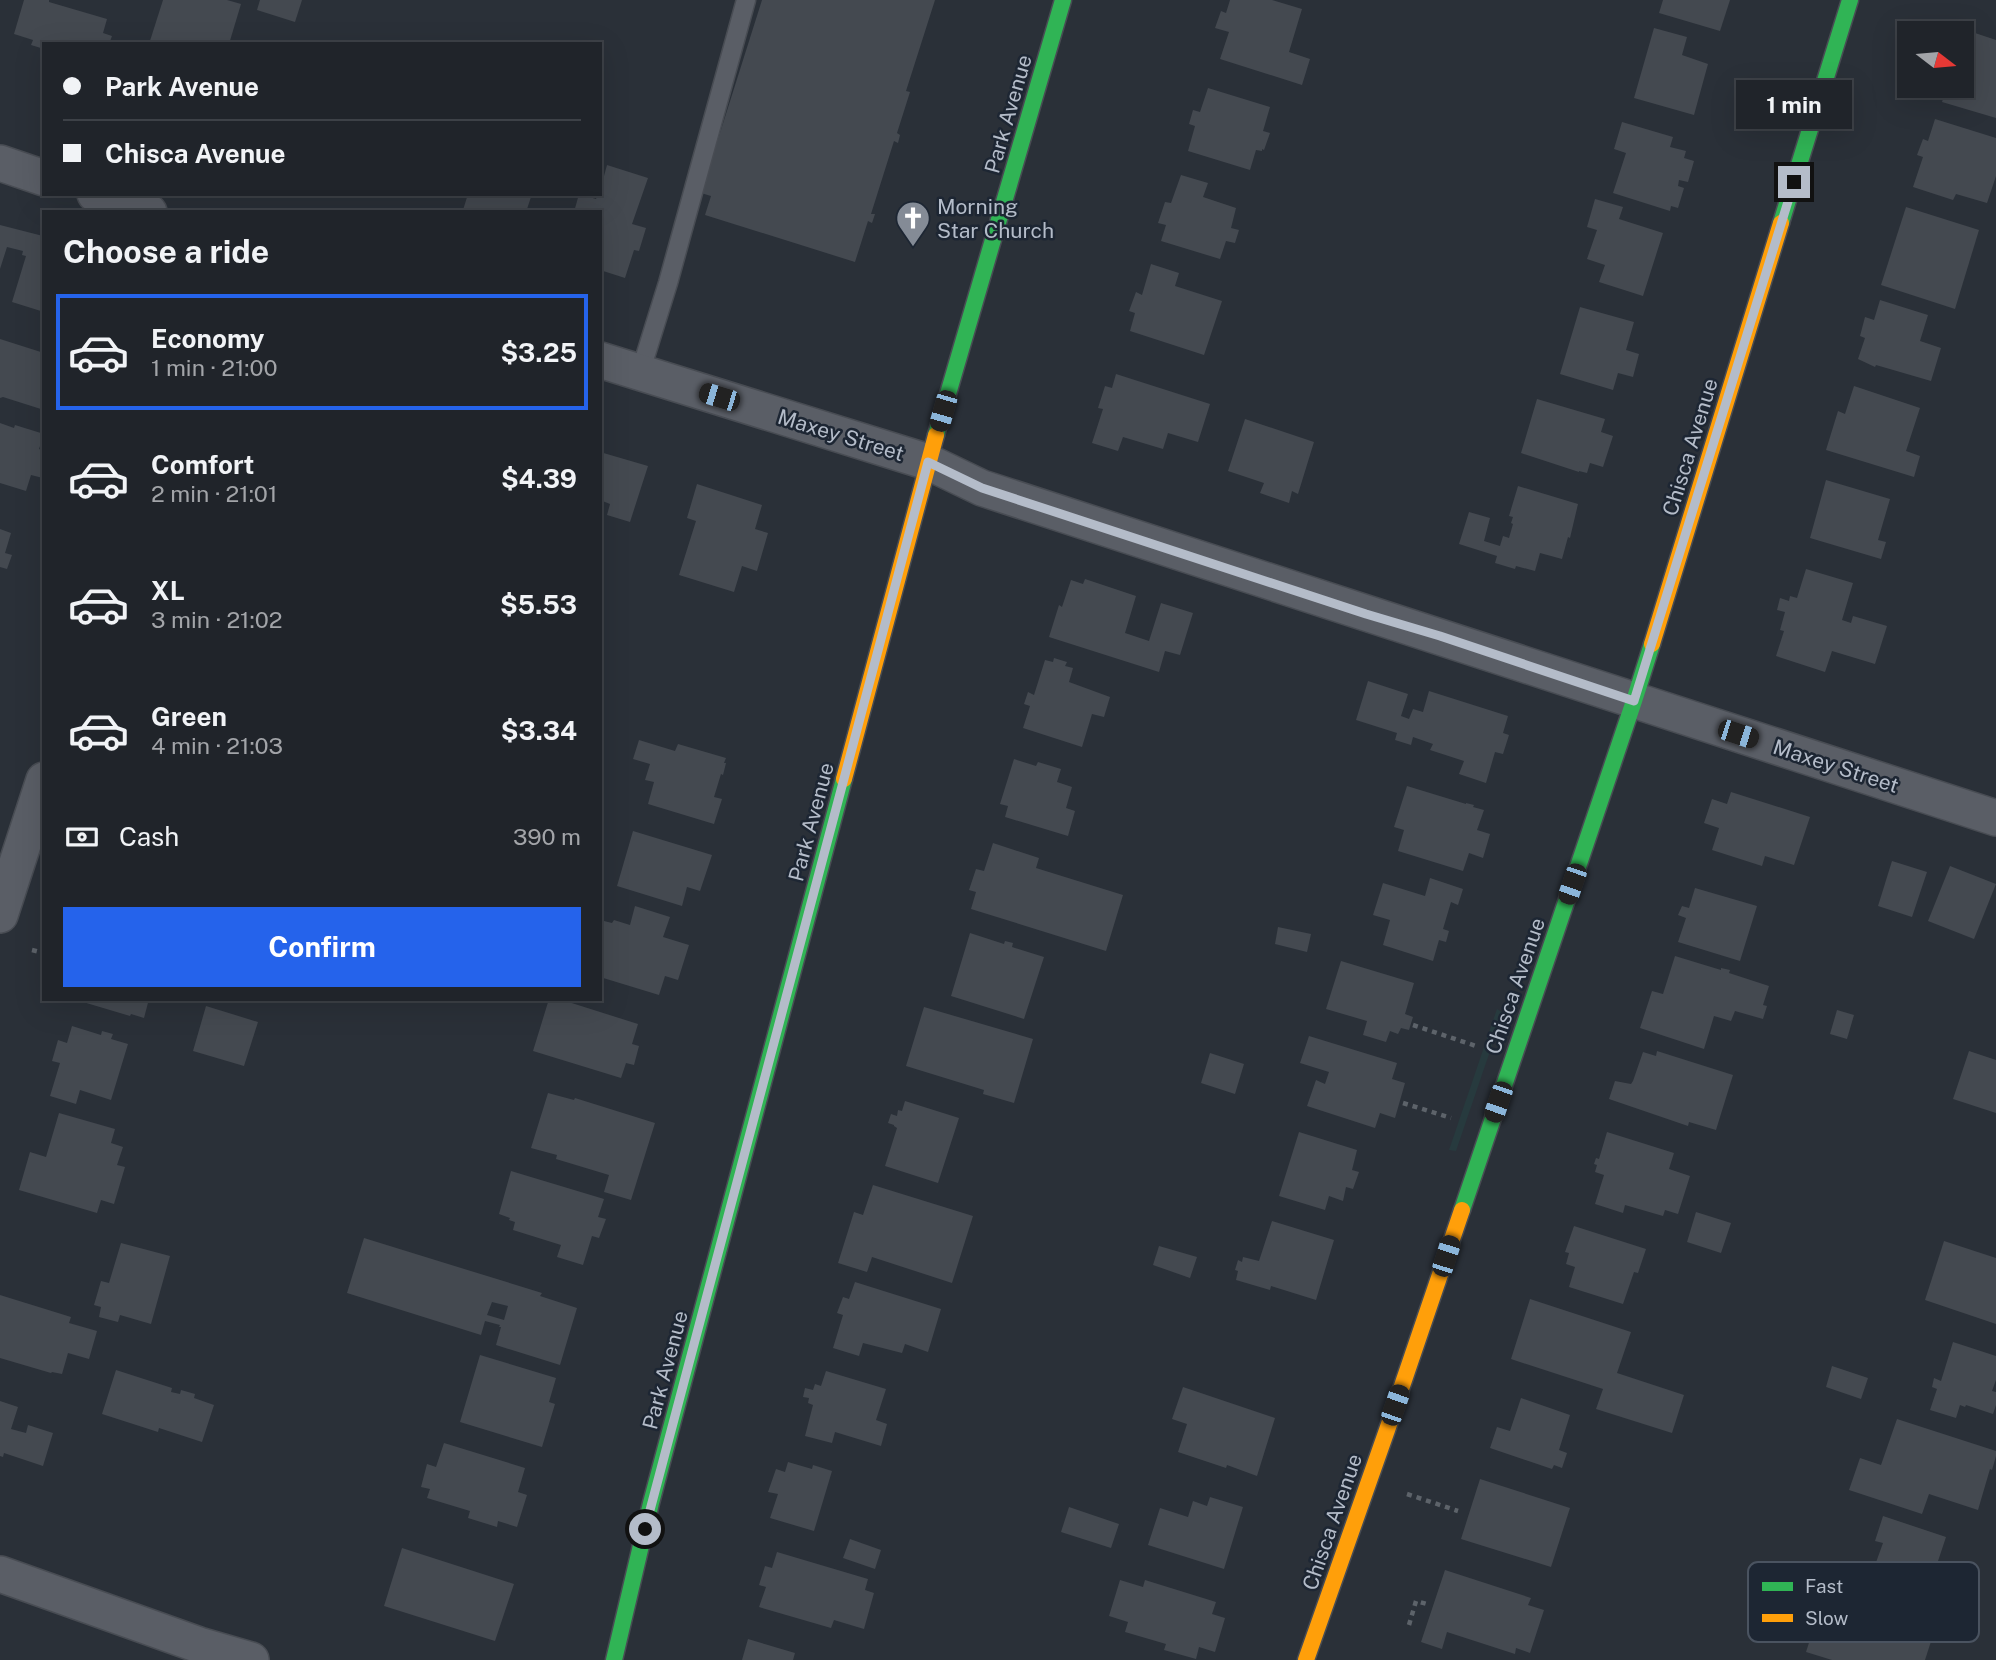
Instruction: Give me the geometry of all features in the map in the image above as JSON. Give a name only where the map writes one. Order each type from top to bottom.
[{"type":"street","name":"Park Avenue","points":[[614,1660],[655,1489],[928,462],[1063,0]]},
{"type":"street","name":"Chisca Avenue","points":[[1306,1660],[1387,1430],[1634,701],[1850,0]]},
{"type":"street","points":[[0,163],[42,177]]},
{"type":"street","points":[[101,196],[143,210]]},
{"type":"street","name":"Maxey Street","points":[[602,361],[928,462],[982,488],[1996,818]]},
{"type":"street","points":[[0,915],[42,786]]},
{"type":"street","points":[[0,1574],[196,1652],[251,1660]]},
{"type":"lane","points":[[640,373],[668,283],[746,0]]},
{"type":"path","points":[[32,950],[42,952]]},
{"type":"path","points":[[1413,1025],[1480,1047]]},
{"type":"path","points":[[1403,1103],[1455,1119]]},
{"type":"path","points":[[1407,1493],[1458,1511]]},
{"type":"path","points":[[1409,1625],[1416,1601],[1427,1604]]},
{"type":"green space","points":[[1497,1009],[1503,1013],[1456,1151],[1449,1150]]},
{"type":"building","points":[[24,0],[49,0],[107,19],[103,33],[112,36],[110,42],[42,42],[42,48],[31,45],[33,40],[14,34]]},
{"type":"building","points":[[163,0],[227,0],[241,4],[230,42],[150,42]]},
{"type":"building","points":[[260,0],[302,0],[295,22],[257,10]]},
{"type":"building","points":[[762,0],[935,0],[906,91],[910,92],[897,133],[900,135],[898,143],[894,141],[871,214],[875,214],[872,223],[868,221],[855,262],[705,215],[711,196],[701,193]]},
{"type":"building","points":[[1230,0],[1272,0],[1302,9],[1289,52],[1310,59],[1302,85],[1220,59],[1229,32],[1215,28],[1221,11],[1226,13]]},
{"type":"building","points":[[1663,0],[1730,0],[1720,31],[1659,13]]},
{"type":"building","points":[[1654,28],[1687,37],[1682,55],[1708,64],[1694,115],[1634,98]]},
{"type":"building","points":[[1975,33],[1996,40],[1996,118],[1942,102],[1943,98],[1974,98]]},
{"type":"building","points":[[1208,88],[1270,107],[1263,131],[1270,133],[1264,150],[1256,150],[1250,170],[1188,151],[1195,126],[1189,124],[1193,110],[1200,112]]},
{"type":"building","points":[[1935,119],[1996,138],[1996,176],[1987,203],[1956,194],[1953,200],[1913,187],[1923,157],[1917,155],[1923,139],[1928,141]]},
{"type":"building","points":[[1622,122],[1673,137],[1670,147],[1686,151],[1684,158],[1694,161],[1688,182],[1679,180],[1678,186],[1684,188],[1678,208],[1671,206],[1670,211],[1613,193],[1626,153],[1614,149]]},
{"type":"building","points":[[607,165],[648,178],[632,224],[646,228],[639,251],[634,250],[625,278],[602,271],[602,210],[575,210],[578,196],[596,199],[597,196],[602,196]]},
{"type":"building","points":[[1181,175],[1208,183],[1203,197],[1236,208],[1231,228],[1239,230],[1235,243],[1226,241],[1220,259],[1161,241],[1166,225],[1158,223],[1165,202],[1171,203]]},
{"type":"building","points":[[467,196],[531,196],[527,210],[463,210]]},
{"type":"building","points":[[1595,199],[1623,207],[1619,219],[1663,233],[1643,296],[1599,282],[1605,265],[1587,259],[1597,230],[1587,227]]},
{"type":"building","points":[[1906,207],[1979,230],[1955,309],[1881,285]]},
{"type":"building","points":[[0,225],[42,236],[42,311],[12,302],[26,256],[22,255],[23,251],[7,247],[0,269]]},
{"type":"building","points":[[1151,264],[1179,273],[1175,286],[1222,301],[1204,355],[1130,331],[1135,313],[1129,311],[1136,292],[1142,295]]},
{"type":"building","points":[[1880,300],[1928,315],[1920,341],[1941,348],[1931,381],[1876,365],[1875,367],[1858,359],[1865,338],[1860,336],[1865,317],[1874,320]]},
{"type":"building","points":[[1580,307],[1634,322],[1626,350],[1639,354],[1633,377],[1618,373],[1613,390],[1560,374]]},
{"type":"building","points":[[0,339],[42,352],[42,409],[0,398]]},
{"type":"building","points":[[1116,374],[1210,404],[1198,442],[1168,433],[1163,449],[1123,437],[1118,451],[1092,443],[1103,409],[1098,408],[1105,386],[1112,388]]},
{"type":"building","points":[[1854,386],[1920,408],[1906,451],[1920,456],[1914,477],[1826,450],[1838,411],[1845,414]]},
{"type":"building","points":[[1537,399],[1605,419],[1601,432],[1613,436],[1603,467],[1590,463],[1587,473],[1579,472],[1521,453]]},
{"type":"building","points":[[1245,419],[1314,442],[1298,494],[1292,491],[1289,503],[1260,493],[1264,483],[1228,471]]},
{"type":"building","points":[[0,423],[42,433],[39,449],[42,450],[42,478],[31,475],[26,491],[0,483]]},
{"type":"building","points":[[602,453],[648,466],[630,522],[607,515],[610,504],[602,501]]},
{"type":"building","points":[[1826,480],[1890,499],[1878,540],[1886,542],[1881,559],[1810,538]]},
{"type":"building","points":[[697,484],[762,505],[755,529],[768,533],[757,571],[742,566],[734,592],[679,575],[696,521],[687,518]]},
{"type":"building","points":[[1518,486],[1578,504],[1562,559],[1540,553],[1535,571],[1495,563],[1497,556],[1459,544],[1469,512],[1490,518],[1484,541],[1500,546],[1503,536],[1509,538],[1513,517],[1509,516]]},
{"type":"building","points":[[0,529],[11,533],[5,553],[12,555],[7,569],[0,567]]},
{"type":"building","points":[[1806,569],[1853,583],[1842,620],[1851,623],[1853,616],[1887,626],[1875,664],[1832,651],[1825,672],[1776,656],[1784,631],[1780,630],[1785,612],[1777,610],[1780,598],[1789,601],[1790,596],[1797,598]]},
{"type":"building","points":[[1085,579],[1136,596],[1125,633],[1149,641],[1161,603],[1193,613],[1180,655],[1165,651],[1159,672],[1049,637],[1059,605],[1062,607],[1071,580],[1083,584]]},
{"type":"building","points":[[1054,658],[1067,662],[1065,666],[1073,668],[1069,682],[1110,697],[1104,717],[1092,714],[1082,747],[1023,728],[1030,706],[1024,704],[1028,692],[1034,695],[1045,660],[1053,662]]},
{"type":"building","points":[[1368,681],[1408,694],[1401,716],[1409,719],[1413,709],[1423,712],[1429,691],[1508,716],[1503,733],[1509,735],[1503,754],[1495,752],[1486,783],[1459,774],[1464,761],[1430,750],[1433,744],[1413,737],[1411,745],[1395,740],[1397,733],[1356,720]]},
{"type":"building","points":[[639,740],[675,751],[678,744],[726,758],[723,775],[721,774],[714,797],[722,799],[714,824],[648,804],[654,782],[645,780],[650,764],[633,759]]},
{"type":"building","points":[[1014,759],[1036,766],[1038,762],[1061,769],[1057,782],[1072,787],[1066,808],[1075,811],[1068,836],[1005,817],[1008,806],[1000,804]]},
{"type":"building","points":[[1407,786],[1484,810],[1477,830],[1490,834],[1483,858],[1469,853],[1463,871],[1398,851],[1404,830],[1394,827]]},
{"type":"building","points":[[1731,792],[1810,817],[1794,865],[1765,856],[1762,866],[1712,850],[1719,828],[1704,823],[1712,799],[1727,804]]},
{"type":"building","points":[[633,831],[712,855],[700,891],[687,887],[682,906],[617,886]]},
{"type":"building","points":[[993,843],[1039,858],[1036,868],[1123,895],[1106,951],[971,909],[976,892],[969,890],[976,869],[984,871]]},
{"type":"building","points":[[1892,861],[1927,872],[1912,917],[1878,906]]},
{"type":"building","points":[[1950,866],[1996,884],[1974,939],[1928,921]]},
{"type":"building","points":[[1430,878],[1463,889],[1458,905],[1451,902],[1443,929],[1449,931],[1446,942],[1439,940],[1433,961],[1383,945],[1390,920],[1373,915],[1383,883],[1425,896]]},
{"type":"building","points":[[1695,888],[1757,906],[1740,961],[1678,942],[1686,918],[1678,915],[1682,906],[1689,908]]},
{"type":"building","points":[[635,906],[670,917],[663,937],[689,945],[678,980],[665,976],[659,995],[602,978],[602,920],[612,923],[614,920],[630,925]]},
{"type":"building","points":[[1278,927],[1311,934],[1307,952],[1275,944]]},
{"type":"building","points":[[970,933],[1004,944],[1005,941],[1013,943],[1012,947],[1044,957],[1024,1019],[951,996]]},
{"type":"building","points":[[1675,956],[1721,970],[1730,970],[1729,973],[1769,986],[1763,1005],[1767,1006],[1763,1019],[1735,1011],[1731,1021],[1714,1016],[1704,1049],[1640,1028],[1652,991],[1663,994]]},
{"type":"building","points":[[1341,961],[1414,983],[1405,1014],[1413,1017],[1409,1030],[1401,1028],[1398,1034],[1390,1031],[1386,1042],[1363,1035],[1367,1021],[1326,1009]]},
{"type":"building","points":[[83,1001],[148,1001],[144,1018]]},
{"type":"building","points":[[548,1001],[565,1001],[638,1024],[632,1044],[639,1046],[634,1065],[626,1063],[621,1078],[533,1051]]},
{"type":"building","points":[[206,1006],[258,1022],[244,1066],[193,1051]]},
{"type":"building","points":[[924,1007],[1033,1039],[1014,1103],[983,1094],[984,1090],[906,1066]]},
{"type":"building","points":[[1837,1010],[1854,1015],[1847,1039],[1830,1034]]},
{"type":"building","points":[[72,1026],[101,1035],[102,1031],[113,1034],[111,1039],[128,1044],[111,1100],[80,1090],[76,1104],[50,1096],[60,1063],[52,1061],[58,1040],[67,1043]]},
{"type":"building","points":[[1309,1036],[1397,1063],[1392,1079],[1405,1083],[1395,1118],[1380,1113],[1375,1128],[1307,1106],[1316,1080],[1325,1084],[1329,1072],[1300,1063]]},
{"type":"building","points":[[1657,1051],[1733,1075],[1716,1130],[1689,1122],[1688,1126],[1609,1099],[1615,1081],[1631,1084],[1643,1052],[1656,1056]]},
{"type":"building","points":[[1969,1051],[1996,1060],[1996,1113],[1953,1099]]},
{"type":"building","points":[[1210,1053],[1244,1064],[1235,1094],[1201,1083]]},
{"type":"building","points":[[548,1093],[574,1100],[575,1098],[655,1123],[631,1200],[604,1192],[609,1175],[556,1159],[557,1155],[531,1148]]},
{"type":"building","points":[[905,1101],[959,1118],[938,1183],[885,1166],[897,1128],[888,1123],[891,1114],[897,1116],[898,1110],[902,1111]]},
{"type":"building","points":[[59,1113],[115,1129],[111,1143],[123,1147],[117,1165],[125,1167],[114,1204],[101,1200],[97,1213],[19,1190],[30,1152],[46,1157]]},
{"type":"building","points":[[1299,1132],[1357,1150],[1352,1170],[1359,1172],[1353,1189],[1346,1187],[1343,1201],[1329,1196],[1325,1210],[1279,1196]]},
{"type":"building","points":[[1607,1132],[1674,1153],[1669,1169],[1690,1176],[1678,1214],[1665,1210],[1663,1216],[1625,1205],[1623,1213],[1595,1204],[1604,1175],[1595,1172],[1597,1165],[1594,1164],[1596,1158],[1599,1159]]},
{"type":"building","points":[[511,1171],[604,1199],[598,1217],[606,1219],[599,1238],[592,1236],[583,1265],[557,1257],[561,1245],[513,1230],[515,1222],[499,1214]]},
{"type":"building","points":[[873,1185],[973,1216],[952,1283],[872,1257],[867,1272],[838,1263],[854,1212],[863,1215]]},
{"type":"building","points":[[1696,1212],[1731,1223],[1721,1253],[1687,1242]]},
{"type":"building","points":[[1272,1221],[1334,1240],[1316,1300],[1271,1286],[1270,1290],[1236,1280],[1238,1260],[1242,1262],[1243,1257],[1259,1261]]},
{"type":"building","points":[[1574,1226],[1646,1249],[1638,1273],[1634,1272],[1623,1304],[1569,1287],[1575,1267],[1566,1264],[1569,1253],[1565,1252]]},
{"type":"building","points":[[364,1238],[542,1293],[540,1296],[577,1308],[560,1365],[496,1345],[500,1325],[485,1321],[481,1335],[347,1293]],"holes":[[[492,1302],[508,1306],[504,1320],[487,1315]]]},
{"type":"building","points":[[1944,1241],[1996,1258],[1996,1324],[1925,1300]]},
{"type":"building","points":[[121,1243],[170,1256],[151,1324],[120,1315],[118,1322],[99,1317],[101,1307],[94,1305],[101,1281],[109,1283]]},
{"type":"building","points":[[1159,1246],[1197,1257],[1190,1278],[1153,1265]]},
{"type":"building","points":[[855,1282],[941,1309],[928,1352],[905,1344],[902,1353],[863,1343],[859,1356],[833,1348],[843,1315],[837,1313],[843,1297],[849,1299]]},
{"type":"building","points":[[0,1295],[71,1317],[69,1323],[97,1331],[89,1359],[68,1353],[62,1374],[0,1358]]},
{"type":"building","points":[[1530,1299],[1631,1332],[1617,1373],[1684,1395],[1672,1433],[1596,1409],[1603,1389],[1511,1359]]},
{"type":"building","points":[[1953,1342],[1996,1356],[1996,1380],[1992,1391],[1996,1392],[1996,1405],[1993,1414],[1966,1405],[1960,1405],[1956,1418],[1930,1410],[1937,1389],[1932,1387],[1934,1378],[1941,1381]]},
{"type":"building","points":[[480,1355],[556,1378],[549,1402],[555,1404],[542,1447],[460,1422]]},
{"type":"building","points":[[1832,1366],[1868,1378],[1861,1399],[1826,1387]]},
{"type":"building","points":[[116,1370],[172,1388],[171,1392],[180,1394],[181,1390],[195,1394],[194,1398],[214,1405],[202,1442],[159,1428],[158,1432],[102,1414]]},
{"type":"building","points":[[826,1371],[886,1389],[876,1420],[887,1424],[881,1446],[835,1432],[832,1443],[805,1436],[813,1405],[808,1403],[809,1398],[803,1397],[805,1388],[813,1390],[815,1384],[821,1386]]},
{"type":"building","points":[[1183,1387],[1275,1418],[1257,1476],[1178,1452],[1187,1424],[1172,1419]]},
{"type":"building","points":[[1521,1398],[1570,1415],[1559,1450],[1567,1453],[1562,1468],[1554,1465],[1552,1469],[1490,1448],[1497,1427],[1510,1431]]},
{"type":"building","points":[[0,1401],[18,1407],[11,1429],[26,1433],[28,1425],[53,1433],[43,1466],[4,1453],[3,1457],[0,1456]]},
{"type":"building","points":[[1897,1419],[1996,1451],[1978,1510],[1929,1494],[1922,1514],[1849,1490],[1860,1458],[1881,1465]]},
{"type":"building","points":[[444,1443],[525,1468],[518,1492],[527,1495],[517,1527],[498,1521],[497,1527],[468,1518],[470,1511],[427,1498],[430,1489],[421,1487],[427,1464],[436,1467]]},
{"type":"building","points":[[788,1462],[832,1471],[814,1531],[770,1518],[778,1494],[768,1492],[776,1469],[785,1472]]},
{"type":"building","points":[[1480,1479],[1570,1508],[1551,1567],[1461,1539]]},
{"type":"building","points":[[1210,1497],[1243,1507],[1224,1569],[1148,1545],[1160,1508],[1188,1517],[1193,1501],[1207,1506]]},
{"type":"building","points":[[1069,1507],[1119,1524],[1111,1548],[1061,1532]]},
{"type":"building","points":[[1883,1516],[1946,1537],[1938,1561],[1942,1562],[1876,1562],[1883,1543],[1875,1541]]},
{"type":"building","points":[[850,1539],[881,1550],[875,1569],[843,1558]]},
{"type":"building","points":[[402,1548],[514,1584],[495,1641],[384,1606]]},
{"type":"building","points":[[777,1552],[868,1579],[865,1590],[874,1593],[864,1629],[834,1620],[831,1628],[759,1607],[766,1587],[759,1585],[765,1566],[772,1568]]},
{"type":"building","points":[[1445,1570],[1531,1598],[1528,1605],[1544,1610],[1530,1653],[1516,1648],[1515,1654],[1447,1632],[1442,1649],[1421,1642]]},
{"type":"building","points":[[1120,1580],[1143,1587],[1145,1580],[1216,1602],[1212,1614],[1225,1618],[1215,1652],[1199,1647],[1196,1659],[1164,1650],[1166,1644],[1125,1632],[1128,1622],[1109,1616]]},
{"type":"building","points":[[748,1639],[795,1653],[793,1660],[742,1660]]},
{"type":"building","points":[[1809,1642],[1931,1642],[1925,1660],[1832,1660],[1806,1652]]},
{"type":"traffic: fast","points":[[936,435],[1063,0]]},
{"type":"traffic: fast","points":[[1781,223],[1850,0]]},
{"type":"traffic: fast","points":[[1462,1210],[1652,644]]},
{"type":"traffic: fast","points":[[614,1660],[651,1503],[844,779]]},
{"type":"traffic: slow","points":[[1652,644],[1781,223]]},
{"type":"traffic: slow","points":[[844,779],[936,435]]},
{"type":"traffic: slow","points":[[1306,1660],[1462,1210]]},
{"type":"place","name":"Morning Star Church","points":[[913,248]]},
{"type":"route","points":[[645,1529],[928,462],[982,488],[1634,701],[1794,182]]}]
